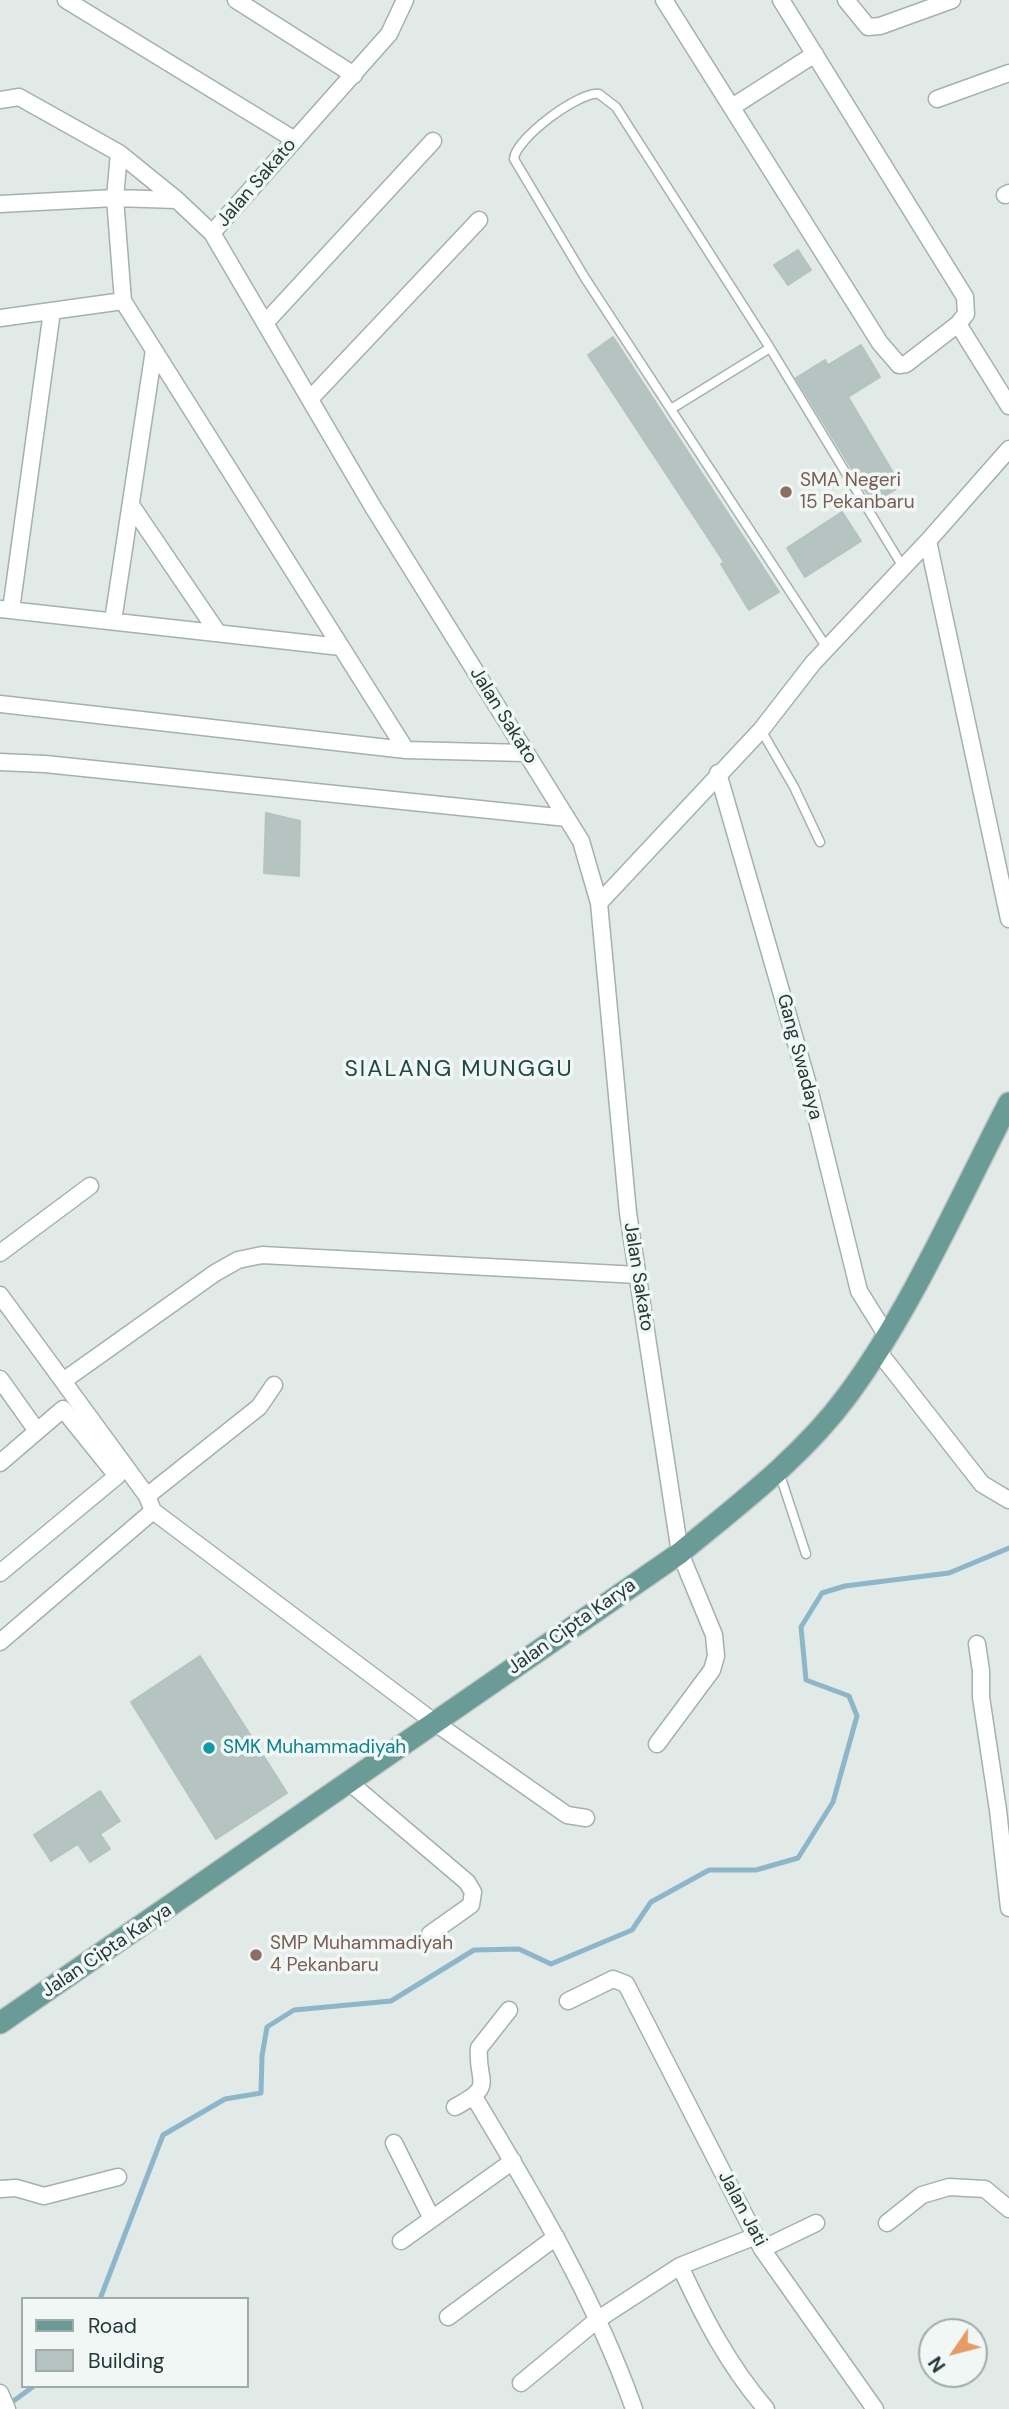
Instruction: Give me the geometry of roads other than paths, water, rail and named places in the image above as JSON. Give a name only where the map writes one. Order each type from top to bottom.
[{"type":"main road","name":"Jalan Cipta Karya","points":[[0,2023],[680,1553],[779,1472],[845,1399],[883,1344],[1009,1103]]},
{"type":"street","points":[[66,0],[295,140]]},
{"type":"street","points":[[236,0],[355,75]]},
{"type":"street","points":[[664,0],[880,342],[899,365],[906,364],[958,324],[966,314],[965,297],[781,0]]},
{"type":"street","points":[[846,0],[868,27],[880,26],[952,0]]},
{"type":"street","name":"Jalan Sakato","points":[[404,1],[389,34],[212,233],[310,399],[580,841],[599,903],[628,1213],[680,1553],[714,1635],[716,1656],[712,1670],[657,1744]]},
{"type":"street","points":[[732,107],[815,54]]},
{"type":"street","points":[[937,99],[1009,73]]},
{"type":"street","points":[[0,100],[19,97],[119,153],[177,200],[212,233]]},
{"type":"street","points":[[265,323],[433,141]]},
{"type":"street","points":[[119,153],[116,198],[123,301],[406,750]]},
{"type":"street","points":[[0,204],[116,198],[177,200]]},
{"type":"street","points":[[310,399],[479,220]]},
{"type":"street","points":[[0,318],[123,301]]},
{"type":"street","points":[[52,311],[6,610],[341,647]]},
{"type":"street","points":[[958,324],[1009,406]]},
{"type":"street","points":[[113,621],[154,351]]},
{"type":"street","points":[[599,903],[761,730],[827,648],[928,541],[1009,449]]},
{"type":"street","points":[[131,505],[218,633]]},
{"type":"street","points":[[928,541],[1009,919]]},
{"type":"street","points":[[0,704],[406,750],[526,753]]},
{"type":"street","points":[[0,762],[45,764],[566,818]]},
{"type":"street","name":"Gang Swadaya","points":[[718,773],[808,1088],[859,1291],[883,1344],[982,1484],[1009,1500]]},
{"type":"street","points":[[0,1253],[90,1186]]},
{"type":"street","points":[[63,1381],[215,1273],[238,1260],[262,1255],[638,1275]]},
{"type":"street","points":[[0,1295],[147,1496],[153,1511],[434,1722],[567,1815],[586,1818]]},
{"type":"street","points":[[0,1379],[37,1431]]},
{"type":"street","points":[[147,1496],[259,1407],[274,1385]]},
{"type":"street","points":[[0,1463],[63,1409],[117,1476],[0,1573]]},
{"type":"street","points":[[0,1642],[153,1511]]},
{"type":"street","points":[[977,1644],[982,1671],[981,1697],[1009,1908]]},
{"type":"street","points":[[349,1782],[467,1882],[473,1892],[471,1905],[430,1934]]},
{"type":"street","name":"Jalan Jati","points":[[568,2001],[612,1979],[626,1984],[759,2242],[875,2409]]},
{"type":"street","points":[[455,2107],[474,2097],[482,2086],[479,2048],[509,2010]]},
{"type":"street","points":[[474,2097],[556,2237],[597,2319],[632,2409]]},
{"type":"street","points":[[394,2143],[432,2219]]},
{"type":"street","points":[[401,2241],[513,2161]]},
{"type":"street","points":[[0,2189],[16,2188],[44,2196],[118,2177]]},
{"type":"street","points":[[887,2223],[922,2194],[949,2188],[985,2189],[1009,2209]]},
{"type":"street","points":[[521,2383],[597,2319],[680,2266],[817,2223]]},
{"type":"street","points":[[448,2317],[556,2237]]},
{"type":"street","points":[[680,2266],[695,2302],[740,2379],[766,2409]]},
{"type":"street","points":[[0,2393],[7,2409]]},
{"type":"lane","points":[[827,648],[585,278],[514,159],[519,145],[581,97],[599,94],[616,107],[770,348],[904,567]]},
{"type":"lane","points":[[671,409],[770,348]]},
{"type":"lane","points":[[761,730],[794,787],[820,842]]},
{"type":"lane","points":[[779,1472],[806,1554]]},
{"type":"waterway","points":[[101,2297],[163,2135],[225,2099],[261,2093],[262,2056],[267,2027],[294,2010],[391,2001],[474,1950],[519,1949],[551,1964],[632,1930],[651,1902],[709,1870],[756,1870],[798,1858],[833,1802],[857,1716],[849,1696],[806,1680],[801,1627],[822,1593],[845,1586],[949,1573],[1009,1548]]},
{"type":"waterway","points":[[8,2405],[31,2388]]},
{"type":"place","name":"SMA Negeri 15 Pekanbaru","points":[[786,492]]},
{"type":"place","name":"SMK Muhammadiyah","points":[[209,1748]]},
{"type":"place","name":"SMP Muhammadiyah 4 Pekanbaru","points":[[256,1955]]},
{"type":"district","name":"SIALANG MUNGGU","points":[[459,1070]]}]
